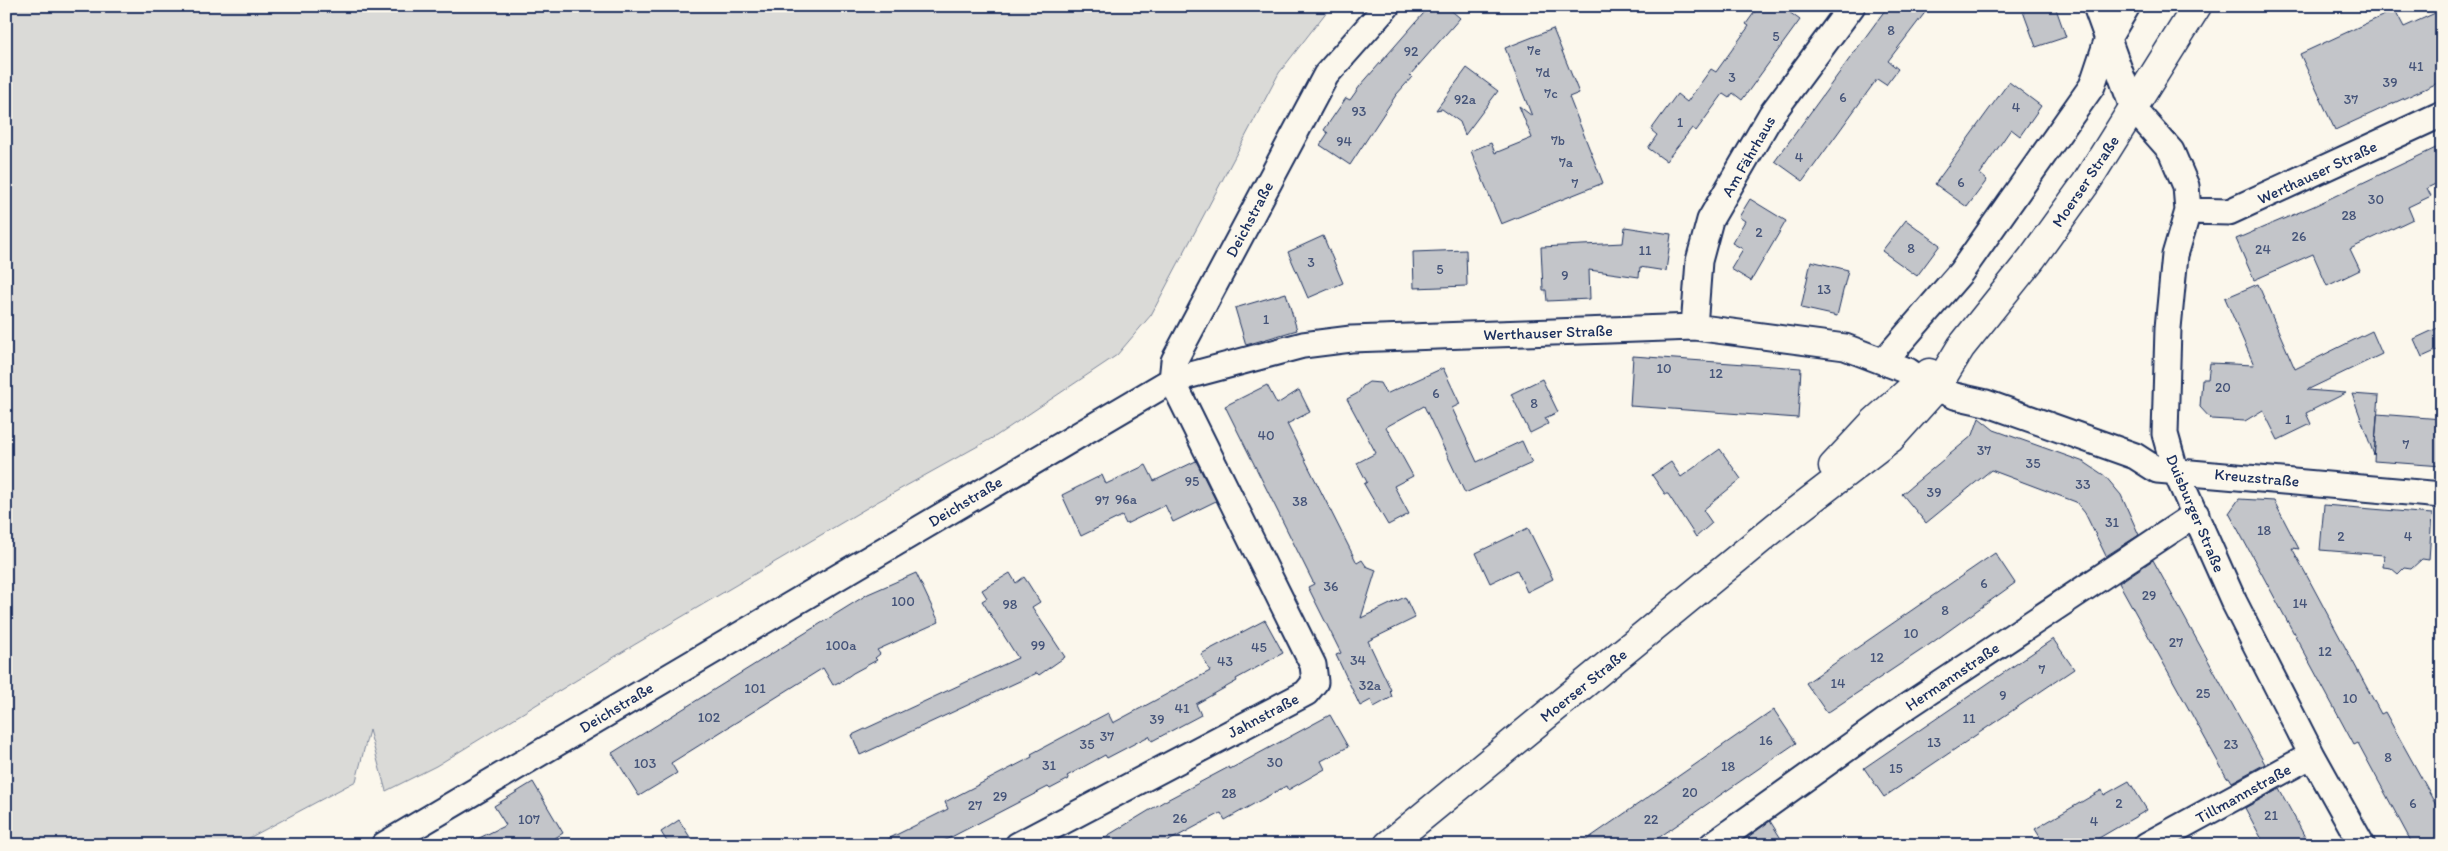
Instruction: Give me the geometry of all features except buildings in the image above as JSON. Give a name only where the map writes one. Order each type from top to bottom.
[{"type":"main road","name":"Moerser Straße","points":[[1388,845],[1778,525],[1874,422],[1929,384],[2032,258],[2082,190],[2197,6]]},
{"type":"street","name":"Deichstraße","points":[[384,845],[1172,380],[1174,361],[1326,75],[1387,6]]},
{"type":"street","name":"Am Fährhaus","points":[[1694,327],[1700,260],[1710,220],[1771,115],[1852,6]]},
{"type":"street","points":[[2096,6],[2133,108]]},
{"type":"street","points":[[1884,361],[1961,272],[2092,86],[2108,38],[2127,6]]},
{"type":"street","name":"Duisburger Straße","points":[[2133,108],[2171,151],[2186,186],[2188,211],[2175,255],[2168,328],[2165,434],[2175,470],[2234,602],[2312,755],[2362,845]]},
{"type":"street","name":"Werthauser Straße","points":[[2188,211],[2229,212],[2442,114]]},
{"type":"street","name":"Werthauser Straße","points":[[1172,380],[1303,345],[1351,338],[1694,327],[1845,347],[1908,371],[1929,384]]},
{"type":"street","name":"Jahnstraße","points":[[1018,845],[1306,693],[1315,682],[1313,665],[1172,380]]},
{"type":"street","name":"Kreuzstraße","points":[[1929,384],[1954,396],[1986,403],[2135,456],[2157,470],[2175,470],[2442,495]]},
{"type":"street","name":"Hermannstraße","points":[[1721,842],[1891,718],[2196,514]]},
{"type":"street","name":"Tillmannstraße","points":[[2147,845],[2312,755]]},
{"type":"shaded area","points":[[6,6],[1331,6],[1279,73],[1151,315],[1117,355],[996,436],[877,502],[634,645],[436,766],[386,791],[369,730],[356,781],[236,845],[6,845]]}]
